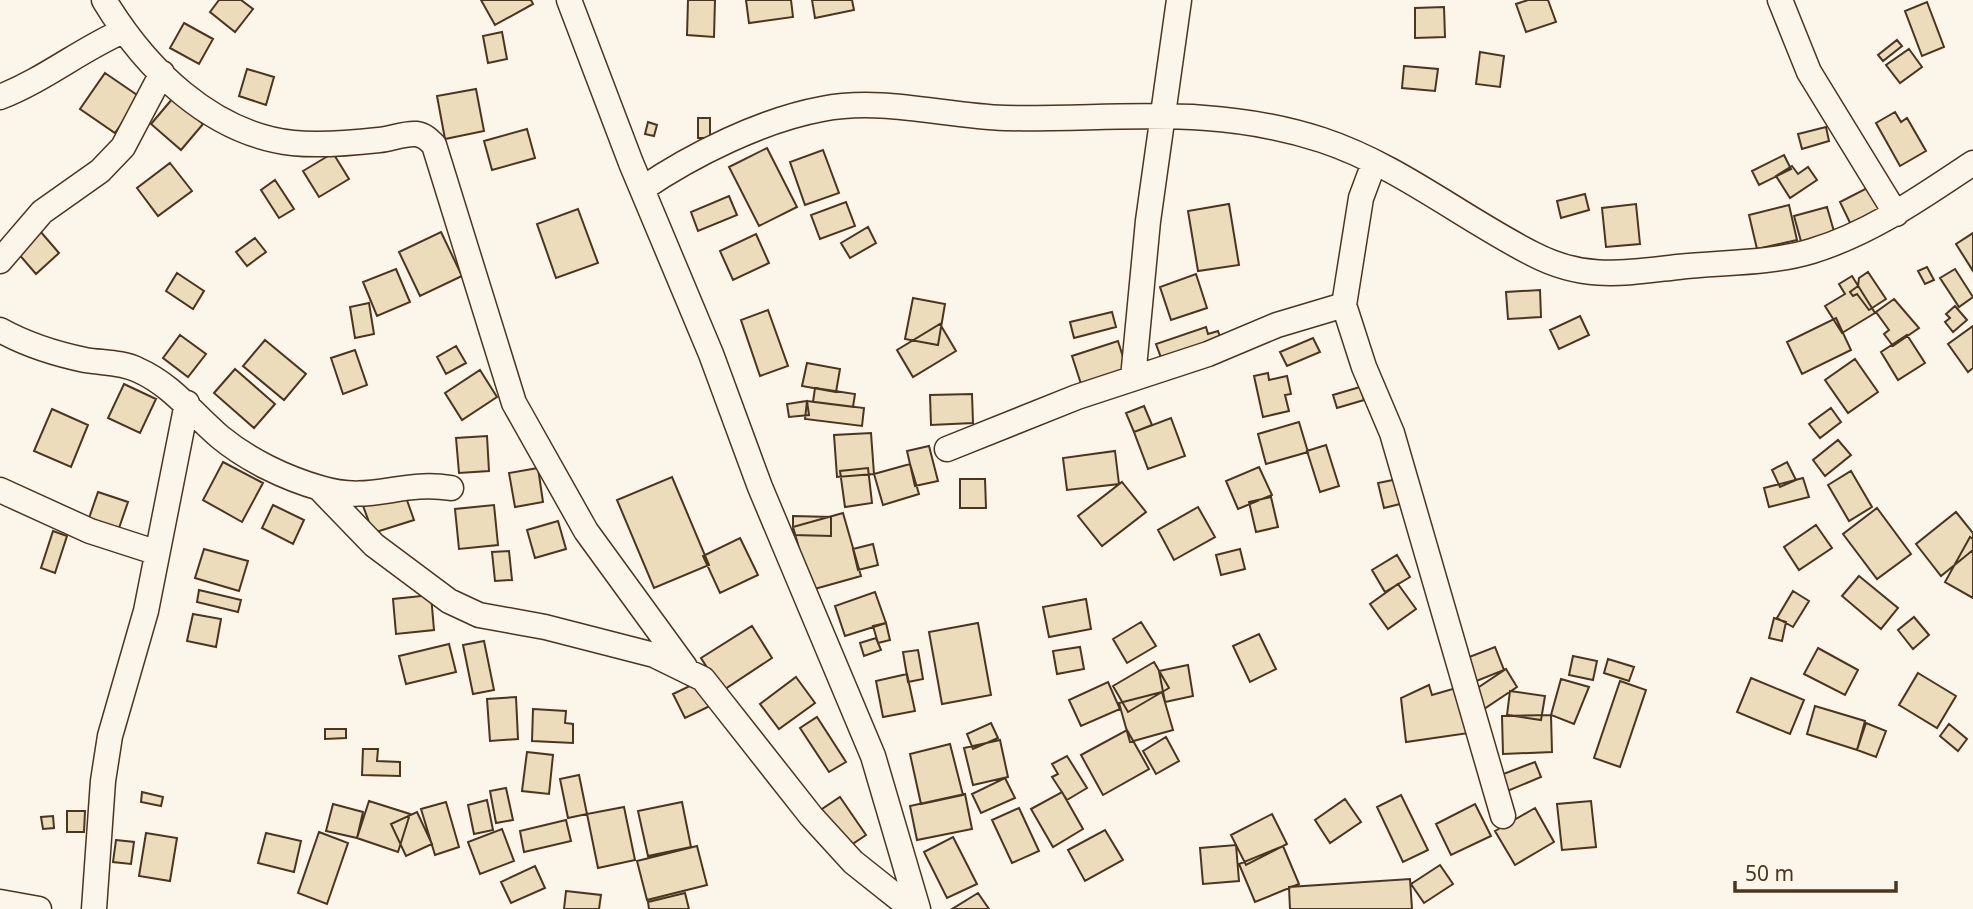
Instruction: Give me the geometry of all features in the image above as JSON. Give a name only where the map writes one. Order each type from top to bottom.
[{"type":"street","points":[[104,0],[122,31],[162,73],[211,117],[260,137],[314,144],[381,140],[414,134],[426,137],[434,145],[514,403],[586,531],[685,667]]},
{"type":"street","points":[[569,0],[642,189],[711,354],[760,486],[873,756],[918,909]]},
{"type":"street","points":[[1133,378],[1148,221],[1179,0]]},
{"type":"street","points":[[1780,0],[1809,72],[1896,214]]},
{"type":"street","points":[[0,96],[22,89],[87,47],[122,31]]},
{"type":"street","points":[[0,261],[42,212],[100,171],[123,146],[162,73]]},
{"type":"street","points":[[642,189],[710,148],[821,109],[888,105],[1006,118],[1163,115],[1220,117],[1270,126],[1324,141],[1374,163],[1535,255],[1566,268],[1613,275],[1810,252],[1849,238],[1896,214],[1973,163]]},
{"type":"street","points":[[1374,163],[1361,198],[1344,305],[1364,367],[1392,433],[1503,816]]},
{"type":"street","points":[[947,449],[1133,378],[1209,354],[1287,322],[1344,305]]},
{"type":"street","points":[[0,330],[55,353],[136,368],[187,403],[220,437],[250,458],[319,488],[363,496],[427,484],[451,488]]},
{"type":"street","points":[[94,909],[103,780],[110,736],[146,611],[155,552],[187,403]]},
{"type":"street","points":[[319,488],[374,545],[449,601],[479,615],[545,627],[654,655],[685,667],[703,679],[776,775],[853,862],[912,909]]},
{"type":"street","points":[[0,490],[90,531],[155,552]]},
{"type":"street","points":[[0,902],[39,909]]},
{"type":"building","points":[[219,0],[241,0],[253,9],[235,32],[210,12]]},
{"type":"building","points":[[481,0],[531,0],[533,4],[495,25]]},
{"type":"building","points":[[688,0],[715,0],[714,37],[687,35]]},
{"type":"building","points":[[746,0],[791,0],[793,17],[749,23]]},
{"type":"building","points":[[812,0],[852,0],[854,10],[815,18]]},
{"type":"building","points":[[1528,0],[1548,0],[1556,22],[1526,32],[1516,4]]},
{"type":"building","points":[[1927,2],[1944,47],[1922,56],[1905,11]]},
{"type":"building","points":[[1444,7],[1445,37],[1415,38],[1415,8]]},
{"type":"building","points":[[184,23],[213,39],[199,64],[170,48]]},
{"type":"building","points":[[502,32],[507,59],[488,63],[483,36]]},
{"type":"building","points":[[1897,40],[1902,46],[1883,61],[1878,55]]},
{"type":"building","points":[[1909,49],[1922,67],[1900,83],[1886,65]]},
{"type":"building","points":[[1480,52],[1504,56],[1500,87],[1476,84]]},
{"type":"building","points":[[1404,66],[1438,69],[1435,91],[1402,88]]},
{"type":"building","points":[[247,69],[274,77],[266,105],[239,96]]},
{"type":"building","points":[[105,73],[140,97],[115,133],[80,109]]},
{"type":"building","points":[[476,89],[484,131],[445,139],[437,96]]},
{"type":"building","points":[[173,98],[203,124],[181,150],[151,124]]},
{"type":"building","points":[[1895,112],[1901,122],[1907,118],[1926,151],[1900,166],[1876,123]]},
{"type":"building","points":[[698,118],[710,118],[710,138],[698,138]]},
{"type":"building","points":[[648,122],[657,125],[654,136],[645,134]]},
{"type":"building","points":[[1826,127],[1829,141],[1802,149],[1798,134]]},
{"type":"building","points":[[527,129],[535,158],[492,170],[484,141]]},
{"type":"building","points":[[767,148],[797,207],[759,226],[729,167]]},
{"type":"building","points":[[823,150],[839,193],[805,205],[790,162]]},
{"type":"building","points":[[333,153],[349,179],[319,197],[303,171]]},
{"type":"building","points":[[1784,155],[1791,169],[1759,185],[1752,171]]},
{"type":"building","points":[[170,163],[192,191],[158,216],[137,188]]},
{"type":"building","points":[[1792,166],[1798,174],[1808,167],[1817,180],[1790,198],[1776,176]]},
{"type":"building","points":[[275,180],[294,209],[279,218],[261,190]]},
{"type":"building","points":[[1871,186],[1883,211],[1852,227],[1840,202]]},
{"type":"building","points":[[1585,194],[1589,210],[1561,218],[1557,201]]},
{"type":"building","points":[[729,196],[737,215],[698,231],[691,212]]},
{"type":"building","points":[[846,202],[855,226],[820,239],[811,215]]},
{"type":"building","points":[[1229,204],[1239,265],[1198,271],[1188,211]]},
{"type":"building","points":[[1636,204],[1640,244],[1606,247],[1602,208]]},
{"type":"building","points":[[1789,205],[1797,240],[1757,249],[1749,215]]},
{"type":"building","points":[[1827,207],[1835,235],[1802,245],[1794,216]]},
{"type":"building","points":[[578,209],[598,263],[556,278],[537,224]]},
{"type":"building","points":[[868,227],[876,243],[850,258],[841,243]]},
{"type":"building","points":[[40,231],[59,253],[36,274],[17,252]]},
{"type":"building","points":[[441,232],[462,276],[420,296],[399,252]]},
{"type":"building","points":[[1973,233],[1973,271],[1956,244]]},
{"type":"building","points":[[756,234],[769,263],[733,280],[720,251]]},
{"type":"building","points":[[255,238],[266,252],[247,266],[236,252]]},
{"type":"building","points":[[1927,267],[1934,280],[1925,284],[1918,271]]},
{"type":"building","points":[[396,269],[410,302],[377,316],[363,282]]},
{"type":"building","points":[[1955,269],[1973,297],[1959,307],[1940,278]]},
{"type":"building","points":[[1868,272],[1886,299],[1869,310],[1857,294],[1853,296],[1850,292],[1858,286],[1859,278]]},
{"type":"building","points":[[177,273],[204,291],[193,309],[166,291]]},
{"type":"building","points":[[1196,274],[1207,308],[1171,320],[1160,287]]},
{"type":"building","points":[[1852,276],[1875,313],[1842,333],[1825,306],[1845,294],[1839,284]]},
{"type":"building","points":[[1540,290],[1541,317],[1508,319],[1506,292]]},
{"type":"building","points":[[913,298],[945,304],[938,345],[905,339]]},
{"type":"building","points":[[1894,299],[1919,328],[1893,346],[1884,334],[1889,330],[1876,312]]},
{"type":"building","points":[[369,303],[374,334],[355,338],[350,307]]},
{"type":"building","points":[[1955,306],[1967,320],[1953,332],[1945,322],[1950,318],[1946,314]]},
{"type":"building","points":[[768,310],[788,366],[760,376],[741,320]]},
{"type":"building","points":[[1112,312],[1116,327],[1074,338],[1070,322]]},
{"type":"building","points":[[1580,316],[1589,335],[1559,349],[1550,330]]},
{"type":"building","points":[[1836,318],[1851,350],[1802,374],[1787,342]]},
{"type":"building","points":[[940,324],[956,351],[913,377],[897,350]]},
{"type":"building","points":[[1973,326],[1973,368],[1968,372],[1948,344]]},
{"type":"building","points":[[1206,327],[1208,334],[1218,331],[1222,343],[1163,363],[1156,344]]},
{"type":"building","points":[[180,335],[206,354],[188,377],[163,358]]},
{"type":"building","points":[[1907,335],[1925,363],[1898,380],[1881,352]]},
{"type":"building","points":[[1313,338],[1320,352],[1287,366],[1280,352]]},
{"type":"building","points":[[265,340],[306,374],[284,400],[243,366]]},
{"type":"building","points":[[1118,341],[1128,373],[1082,387],[1072,356]]},
{"type":"building","points":[[456,346],[466,363],[446,374],[437,357]]},
{"type":"building","points":[[355,350],[367,385],[343,394],[331,358]]},
{"type":"building","points":[[1855,359],[1878,392],[1848,413],[1825,380]]},
{"type":"building","points":[[807,363],[840,369],[836,392],[802,386]]},
{"type":"building","points":[[235,369],[275,404],[254,428],[214,393]]},
{"type":"building","points":[[480,370],[497,397],[462,420],[445,393]]},
{"type":"building","points":[[1268,373],[1269,380],[1287,376],[1291,394],[1285,395],[1289,411],[1263,417],[1254,376]]},
{"type":"building","points":[[124,384],[156,399],[140,433],[108,418]]},
{"type":"building","points":[[1360,387],[1364,400],[1337,408],[1333,395]]},
{"type":"building","points":[[815,388],[855,394],[853,407],[813,402]]},
{"type":"building","points":[[972,394],[973,423],[931,425],[930,395]]},
{"type":"building","points":[[807,401],[809,415],[789,417],[787,404]]},
{"type":"building","points":[[807,401],[864,408],[862,426],[805,419]]},
{"type":"building","points":[[1144,406],[1152,425],[1134,432],[1126,413]]},
{"type":"building","points":[[1831,408],[1841,422],[1820,438],[1809,424]]},
{"type":"building","points":[[52,409],[88,425],[71,467],[34,451]]},
{"type":"building","points":[[1171,418],[1185,456],[1148,469],[1134,432]]},
{"type":"building","points":[[1299,422],[1308,452],[1266,464],[1258,434]]},
{"type":"building","points":[[871,433],[874,474],[837,477],[834,435]]},
{"type":"building","points":[[487,436],[489,471],[459,473],[456,438]]},
{"type":"building","points":[[1838,440],[1851,455],[1825,476],[1813,460]]},
{"type":"building","points":[[1326,445],[1339,486],[1320,492],[1307,451]]},
{"type":"building","points":[[929,446],[938,481],[915,486],[907,451]]},
{"type":"building","points":[[1115,451],[1119,484],[1067,490],[1063,458]]},
{"type":"building","points":[[223,462],[263,483],[242,522],[203,500]]},
{"type":"building","points":[[1787,462],[1796,480],[1780,487],[1772,470]]},
{"type":"building","points":[[910,464],[919,494],[883,505],[874,474]]},
{"type":"building","points":[[1259,467],[1272,495],[1238,509],[1226,481]]},
{"type":"building","points":[[538,468],[543,502],[515,507],[509,473]]},
{"type":"building","points":[[868,468],[872,503],[845,507],[840,471]]},
{"type":"building","points":[[1851,471],[1872,507],[1849,521],[1828,485]]},
{"type":"building","points":[[672,477],[709,565],[654,588],[617,500]]},
{"type":"building","points":[[1803,478],[1809,497],[1769,507],[1764,488]]},
{"type":"building","points":[[960,479],[985,479],[986,508],[960,508]]},
{"type":"building","points":[[1398,479],[1404,503],[1384,508],[1378,483]]},
{"type":"building","points":[[1122,482],[1146,512],[1102,546],[1078,516]]},
{"type":"building","points":[[403,489],[414,520],[373,533],[362,503]]},
{"type":"building","points":[[98,492],[128,502],[119,528],[89,518]]},
{"type":"building","points":[[1271,497],[1278,527],[1256,532],[1249,502]]},
{"type":"building","points":[[273,505],[304,520],[293,544],[262,528]]},
{"type":"building","points":[[494,505],[498,545],[459,549],[455,509]]},
{"type":"building","points":[[1198,507],[1215,537],[1174,560],[1158,530]]},
{"type":"building","points":[[1877,508],[1911,554],[1877,579],[1843,534]]},
{"type":"building","points":[[1956,512],[1973,533],[1973,550],[1941,576],[1916,544]]},
{"type":"building","points":[[843,513],[861,576],[811,590],[793,527]]},
{"type":"building","points":[[793,516],[831,517],[831,536],[793,535]]},
{"type":"building","points":[[558,521],[566,549],[535,558],[527,530]]},
{"type":"building","points":[[1816,525],[1832,548],[1799,570],[1784,547]]},
{"type":"building","points":[[53,531],[67,536],[55,573],[41,568]]},
{"type":"building","points":[[1970,537],[1973,539],[1973,598],[1945,582]]},
{"type":"building","points":[[740,538],[758,575],[720,593],[703,556]]},
{"type":"building","points":[[873,544],[878,565],[858,570],[853,549]]},
{"type":"building","points":[[204,549],[248,561],[239,591],[195,578]]},
{"type":"building","points":[[1240,549],[1245,569],[1221,575],[1216,555]]},
{"type":"building","points":[[509,551],[512,580],[495,581],[492,552]]},
{"type":"building","points":[[1397,555],[1410,577],[1385,592],[1372,570]]},
{"type":"building","points":[[1859,576],[1898,608],[1881,629],[1842,596]]},
{"type":"building","points":[[1398,584],[1416,609],[1388,629],[1370,604]]},
{"type":"building","points":[[199,590],[241,600],[238,612],[197,602]]},
{"type":"building","points":[[1793,591],[1809,601],[1793,627],[1777,618]]},
{"type":"building","points":[[875,592],[886,623],[845,636],[835,606]]},
{"type":"building","points":[[431,595],[434,630],[396,634],[393,599]]},
{"type":"building","points":[[1086,599],[1091,629],[1049,637],[1043,607]]},
{"type":"building","points":[[193,614],[221,619],[216,647],[187,641]]},
{"type":"building","points":[[1914,617],[1929,635],[1913,649],[1898,630]]},
{"type":"building","points":[[1774,618],[1786,622],[1782,641],[1769,638]]},
{"type":"building","points":[[1141,622],[1156,646],[1127,663],[1113,639]]},
{"type":"building","points":[[886,623],[890,640],[878,643],[873,626]]},
{"type":"building","points":[[978,623],[991,695],[942,704],[929,632]]},
{"type":"building","points":[[752,626],[772,658],[722,691],[701,658]]},
{"type":"building","points":[[1259,634],[1276,669],[1250,682],[1233,646]]},
{"type":"building","points":[[876,638],[881,650],[864,656],[860,643]]},
{"type":"building","points":[[484,641],[494,690],[473,694],[463,645]]},
{"type":"building","points":[[449,644],[456,672],[406,684],[399,656]]},
{"type":"building","points":[[1080,647],[1084,669],[1057,674],[1053,651]]},
{"type":"building","points":[[1495,647],[1504,670],[1474,682],[1464,659]]},
{"type":"building","points":[[1818,648],[1858,670],[1845,695],[1804,674]]},
{"type":"building","points":[[918,650],[923,679],[908,682],[903,652]]},
{"type":"building","points":[[1573,656],[1597,661],[1593,680],[1569,675]]},
{"type":"building","points":[[1608,659],[1634,667],[1629,681],[1604,673]]},
{"type":"building","points":[[1154,662],[1169,688],[1128,712],[1113,686]]},
{"type":"building","points":[[1188,665],[1193,696],[1165,702],[1159,671]]},
{"type":"building","points":[[1506,669],[1517,687],[1481,711],[1470,693]]},
{"type":"building","points":[[1918,673],[1956,696],[1937,728],[1899,705]]},
{"type":"building","points":[[907,674],[915,711],[883,717],[876,681]]},
{"type":"building","points":[[796,677],[815,703],[779,729],[760,704]]},
{"type":"building","points":[[1751,678],[1804,700],[1790,734],[1737,712]]},
{"type":"building","points":[[1561,679],[1589,687],[1574,724],[1551,715]]},
{"type":"building","points":[[1620,681],[1646,690],[1620,767],[1594,758]]},
{"type":"building","points":[[698,682],[710,706],[685,718],[673,694]]},
{"type":"building","points":[[1108,682],[1120,709],[1081,726],[1069,700]]},
{"type":"building","points":[[1429,685],[1432,695],[1463,686],[1469,733],[1406,742],[1401,698]]},
{"type":"building","points":[[1510,691],[1545,696],[1541,720],[1507,715]]},
{"type":"building","points":[[1162,692],[1173,730],[1130,742],[1119,703]]},
{"type":"building","points":[[516,697],[518,739],[490,741],[487,699]]},
{"type":"building","points":[[1815,706],[1865,721],[1857,750],[1807,734]]},
{"type":"building","points":[[533,709],[566,711],[565,723],[573,724],[573,743],[532,741]]},
{"type":"building","points":[[1551,715],[1552,752],[1503,754],[1502,716]]},
{"type":"building","points":[[817,717],[846,762],[829,772],[800,728]]},
{"type":"building","points":[[991,723],[998,738],[973,749],[967,734]]},
{"type":"building","points":[[1866,723],[1886,731],[1876,757],[1857,750]]},
{"type":"building","points":[[1949,724],[1967,739],[1958,751],[1940,736]]},
{"type":"building","points":[[325,729],[346,729],[346,738],[325,739]]},
{"type":"building","points":[[1127,730],[1149,769],[1103,795],[1081,755]]},
{"type":"building","points":[[1166,737],[1179,761],[1156,774],[1143,751]]},
{"type":"building","points":[[1000,740],[1008,777],[973,785],[964,748]]},
{"type":"building","points":[[950,744],[963,795],[921,804],[910,754]]},
{"type":"building","points":[[363,749],[378,749],[377,761],[400,762],[400,776],[362,775]]},
{"type":"building","points":[[527,752],[553,755],[549,794],[522,791]]},
{"type":"building","points":[[1067,756],[1087,788],[1067,800],[1052,777],[1058,774],[1052,764]]},
{"type":"building","points":[[1535,762],[1541,777],[1505,792],[1498,776]]},
{"type":"building","points":[[579,775],[587,814],[568,818],[560,779]]},
{"type":"building","points":[[1005,778],[1015,798],[981,813],[972,794]]},
{"type":"building","points":[[506,788],[513,820],[496,823],[490,791]]},
{"type":"building","points":[[142,792],[163,797],[161,806],[141,802]]},
{"type":"building","points":[[1062,792],[1083,829],[1053,847],[1031,809]]},
{"type":"building","points":[[965,794],[972,829],[917,840],[910,806]]},
{"type":"building","points":[[1401,795],[1428,850],[1403,862],[1377,807]]},
{"type":"building","points":[[840,797],[866,835],[845,849],[819,811]]},
{"type":"building","points":[[1345,799],[1361,822],[1330,843],[1315,820]]},
{"type":"building","points":[[487,800],[493,830],[474,834],[468,805]]},
{"type":"building","points":[[369,801],[410,814],[398,852],[357,838]]},
{"type":"building","points":[[1591,801],[1596,847],[1562,850],[1557,804]]},
{"type":"building","points":[[446,802],[459,847],[435,855],[421,809]]},
{"type":"building","points":[[682,802],[691,847],[648,856],[638,811]]},
{"type":"building","points":[[333,804],[363,812],[357,838],[326,831]]},
{"type":"building","points":[[1475,804],[1491,836],[1451,855],[1436,824]]},
{"type":"building","points":[[624,807],[635,860],[598,868],[587,814]]},
{"type":"building","points":[[1019,808],[1039,851],[1012,863],[992,820]]},
{"type":"building","points":[[1535,808],[1554,842],[1515,865],[1495,831]]},
{"type":"building","points":[[67,811],[85,811],[84,832],[67,832]]},
{"type":"building","points":[[417,812],[432,844],[406,856],[391,824]]},
{"type":"building","points":[[1272,814],[1287,844],[1246,865],[1231,835]]},
{"type":"building","points":[[53,816],[54,828],[43,829],[41,817]]},
{"type":"building","points":[[566,820],[571,841],[524,852],[520,831]]},
{"type":"building","points":[[502,829],[514,861],[480,874],[468,842]]},
{"type":"building","points":[[1105,830],[1123,860],[1085,881],[1068,850]]},
{"type":"building","points":[[319,832],[348,843],[327,904],[298,893]]},
{"type":"building","points":[[146,833],[177,838],[170,881],[139,876]]},
{"type":"building","points":[[266,833],[301,841],[294,872],[258,863]]},
{"type":"building","points":[[953,837],[977,884],[947,898],[924,852]]},
{"type":"building","points":[[116,840],[134,842],[131,864],[113,862]]},
{"type":"building","points":[[1236,845],[1239,881],[1203,884],[1200,848]]},
{"type":"building","points":[[697,846],[707,885],[647,900],[637,861]]},
{"type":"building","points":[[1283,846],[1299,884],[1255,902],[1239,864]]},
{"type":"building","points":[[1440,865],[1453,884],[1424,903],[1411,884]]},
{"type":"building","points":[[535,866],[545,888],[511,903],[501,882]]},
{"type":"building","points":[[1410,879],[1412,909],[1290,909],[1289,887]]},
{"type":"building","points":[[566,891],[601,895],[599,909],[564,909]]},
{"type":"building","points":[[685,893],[689,909],[649,909],[648,902]]},
{"type":"building","points":[[978,893],[989,909],[952,909]]}]
